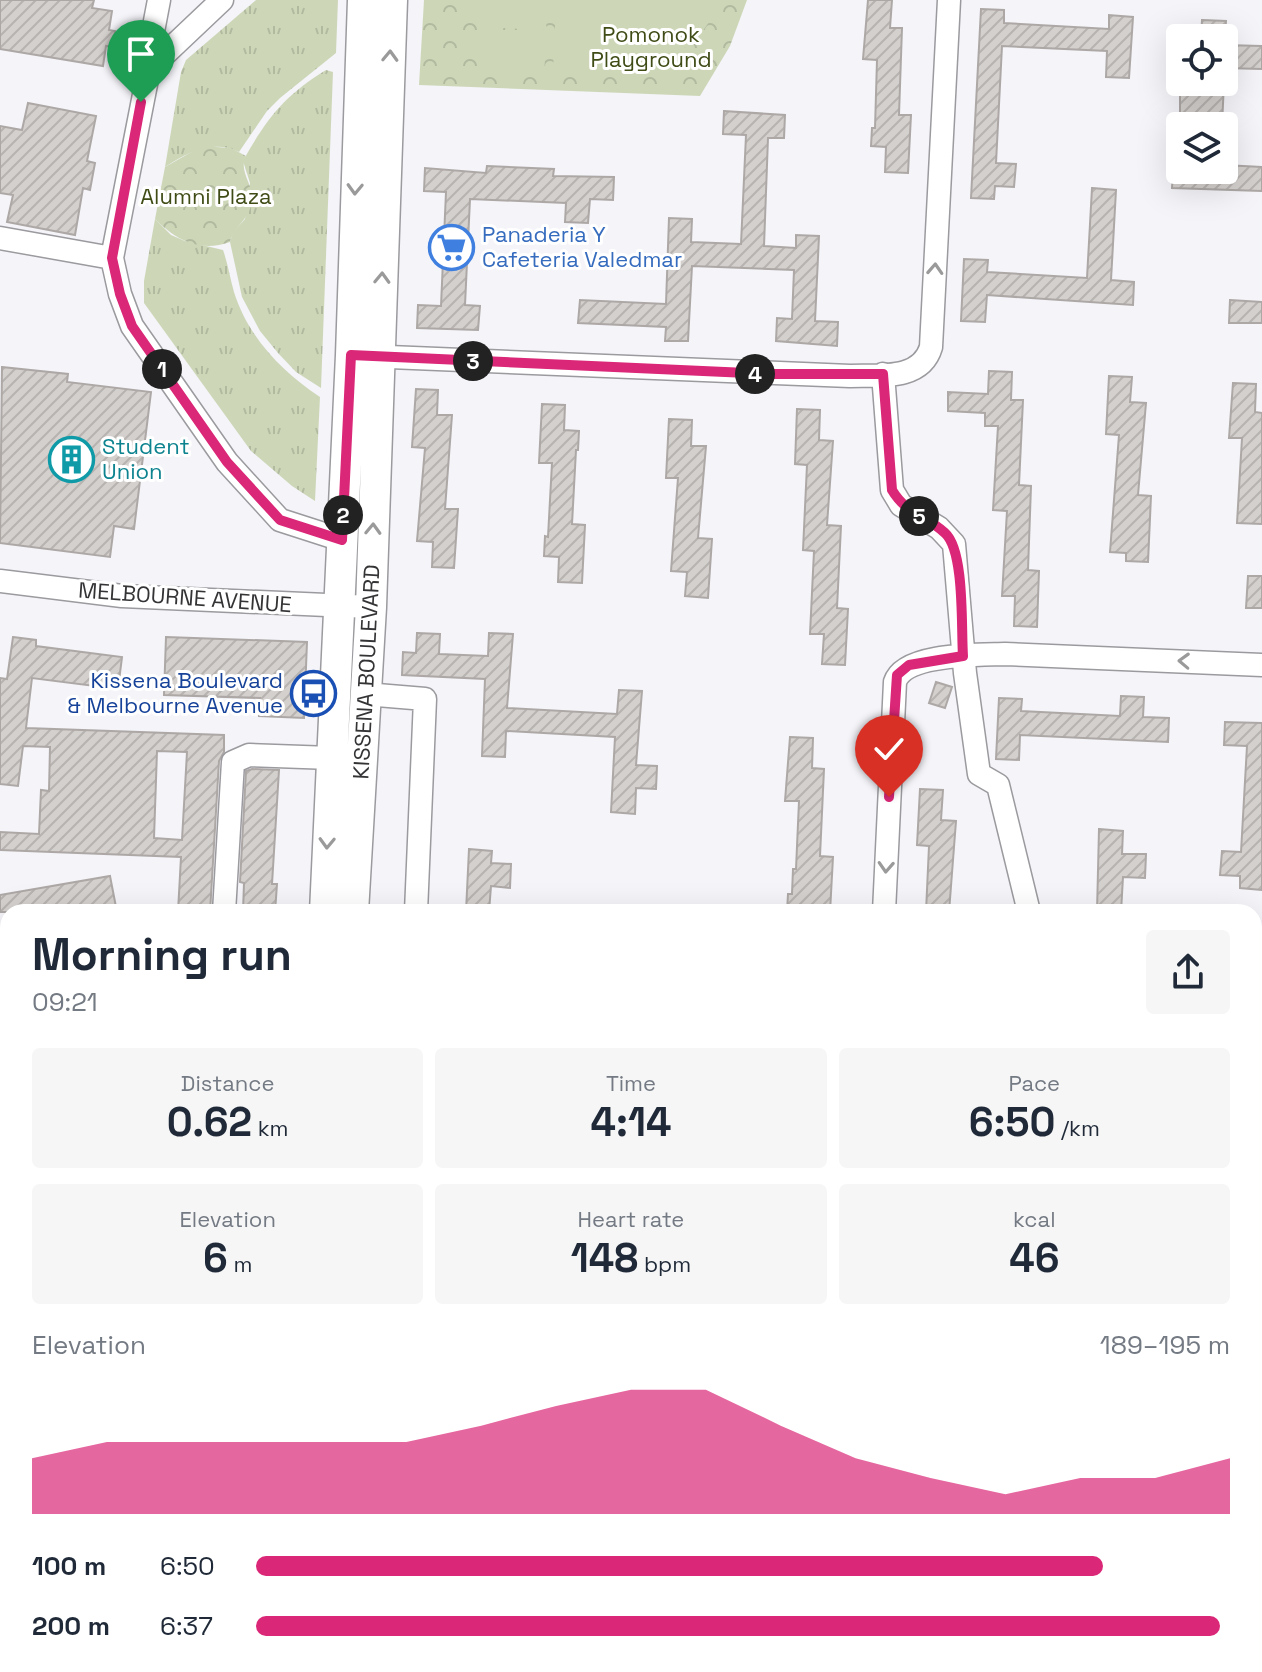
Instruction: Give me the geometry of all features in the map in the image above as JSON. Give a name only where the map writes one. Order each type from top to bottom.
[{"type":"main road","name":"KISSENA BOULEVARD","points":[[353,904],[371,607],[358,111],[363,0]]},
{"type":"main road","name":"KISSENA BOULEVARD","points":[[325,904],[342,540],[365,356],[388,113],[392,0]]},
{"type":"street","points":[[152,63],[151,42],[159,0]]},
{"type":"street","points":[[222,0],[152,63],[145,77],[112,258],[120,294],[132,326],[227,462],[280,520],[342,540]]},
{"type":"street","points":[[365,356],[769,374],[883,374],[912,370],[927,358],[931,347],[949,0]]},
{"type":"street","points":[[358,111],[388,113]]},
{"type":"street","points":[[0,238],[112,258]]},
{"type":"street","points":[[883,374],[892,490],[901,505],[939,528],[954,544],[963,656],[979,774],[998,785],[1027,904]]},
{"type":"street","name":"MELBOURNE AVENUE","points":[[0,581],[122,596],[371,607]]},
{"type":"street","points":[[884,904],[895,682],[897,675],[909,665],[963,656],[1005,654],[1262,665]]},
{"type":"street","points":[[365,694],[425,699],[416,904]]},
{"type":"street","points":[[224,904],[233,762],[249,755],[331,758]]},
{"type":"green space","points":[[256,0],[338,0],[336,53],[267,111],[239,152],[230,148],[210,147],[182,156],[165,167],[181,72],[186,60]]},
{"type":"green space","name":"Pomonok Playground","points":[[424,0],[747,0],[730,46],[700,96],[419,85]]},
{"type":"green space","points":[[482,0],[548,0],[546,30],[481,27]]},
{"type":"green space","points":[[556,0],[724,0],[698,38],[642,79],[553,72]]},
{"type":"green space","points":[[480,30],[547,33],[544,73],[479,71]]},
{"type":"green space","points":[[326,70],[333,72],[321,388],[296,372],[260,331],[242,297],[230,242],[233,232],[245,219],[250,183],[243,161],[278,109]]},
{"type":"green space","name":"Alumni Plaza","points":[[202,146],[231,148],[246,156],[244,167],[252,195],[251,207],[230,242],[219,245],[189,242],[171,233],[155,219],[165,167]]},
{"type":"green space","points":[[155,219],[171,235],[223,250],[240,308],[257,338],[280,365],[320,397],[315,501],[251,451],[144,303],[144,281]]},
{"type":"building","points":[[0,0],[94,0],[92,8],[112,11],[109,30],[115,31],[113,47],[106,46],[103,66],[0,49]]},
{"type":"building","points":[[868,0],[892,0],[890,28],[902,28],[899,115],[911,115],[908,173],[885,172],[886,147],[871,146],[872,128],[875,128],[877,60],[863,59]]},
{"type":"building","points":[[981,9],[1004,10],[1004,23],[1109,29],[1109,15],[1133,17],[1129,78],[1106,77],[1107,51],[1002,46],[996,163],[1016,164],[1014,187],[995,186],[994,199],[971,198]]},
{"type":"building","points":[[1202,20],[1226,21],[1226,24],[1202,24]]},
{"type":"building","points":[[1238,45],[1262,46],[1262,69],[1238,68]]},
{"type":"building","points":[[1180,96],[1223,96],[1223,112],[1180,112]]},
{"type":"building","points":[[28,103],[96,116],[87,161],[95,163],[90,190],[83,188],[75,235],[7,222],[13,195],[0,193],[0,126],[22,130]]},
{"type":"building","points":[[724,111],[785,115],[784,138],[768,138],[764,246],[796,248],[796,235],[819,236],[815,321],[838,322],[837,346],[776,341],[777,318],[792,319],[794,270],[692,266],[688,341],[665,341],[666,327],[578,323],[580,300],[666,304],[669,218],[692,219],[691,242],[741,244],[746,135],[723,134]]},
{"type":"building","points":[[487,166],[554,169],[553,176],[614,177],[613,200],[590,199],[588,223],[565,222],[566,203],[470,199],[465,305],[480,306],[478,330],[417,328],[418,305],[441,306],[446,192],[424,191],[425,168],[486,173]]},
{"type":"building","points":[[1238,166],[1262,167],[1262,191],[1172,188],[1172,184],[1238,184]]},
{"type":"building","points":[[1092,188],[1116,190],[1111,280],[1134,282],[1133,305],[987,295],[985,322],[961,321],[964,259],[988,260],[987,272],[1087,278]]},
{"type":"building","points":[[1230,300],[1262,302],[1262,323],[1229,323]]},
{"type":"building","name":"Student Union","points":[[2,367],[68,374],[67,382],[151,392],[134,529],[114,526],[110,557],[0,543]]},
{"type":"building","points":[[989,371],[1012,372],[1011,400],[1023,400],[1019,485],[1031,486],[1028,570],[1039,571],[1037,627],[1014,626],[1015,596],[1002,596],[1007,511],[993,510],[998,426],[985,426],[985,413],[948,411],[948,392],[988,394]]},
{"type":"building","points":[[1109,376],[1132,377],[1130,402],[1146,403],[1138,495],[1151,496],[1148,562],[1126,561],[1126,553],[1110,552],[1119,435],[1106,434]]},
{"type":"building","points":[[1233,383],[1256,384],[1255,412],[1262,413],[1262,524],[1237,523],[1242,438],[1229,438]]},
{"type":"building","points":[[416,389],[438,390],[437,415],[452,415],[445,509],[458,509],[454,568],[432,567],[433,542],[417,541],[425,448],[412,447]]},
{"type":"building","points":[[542,404],[565,405],[564,430],[579,431],[572,524],[585,525],[582,583],[558,582],[559,557],[544,556],[552,463],[539,463]]},
{"type":"building","points":[[797,409],[820,410],[819,440],[833,441],[827,525],[841,526],[837,608],[848,609],[845,665],[822,664],[824,634],[810,634],[814,551],[803,550],[807,465],[795,464]]},
{"type":"building","points":[[669,419],[692,420],[691,446],[706,446],[698,538],[712,539],[708,598],[685,596],[687,572],[671,571],[678,478],[666,478]]},
{"type":"building","points":[[1248,576],[1262,576],[1262,608],[1246,608]]},
{"type":"building","points":[[417,633],[440,634],[439,654],[488,656],[489,633],[513,634],[507,708],[617,714],[619,690],[642,691],[636,765],[657,766],[656,789],[636,788],[635,814],[611,812],[615,737],[506,731],[505,757],[482,756],[485,679],[402,675],[403,652],[416,653]]},
{"type":"building","points":[[13,637],[36,640],[36,646],[122,657],[118,689],[32,678],[26,728],[224,735],[224,752],[219,761],[210,904],[178,904],[181,857],[0,850],[0,832],[39,834],[41,790],[49,791],[50,747],[23,746],[18,786],[0,784],[0,678],[7,679]],"holes":[[[157,751],[187,752],[182,840],[154,838]]]},
{"type":"building","points":[[166,637],[307,642],[304,718],[259,716],[260,698],[164,695]]},
{"type":"building","points":[[936,682],[952,687],[945,708],[929,703]]},
{"type":"building","points":[[1121,696],[1144,697],[1143,717],[1169,718],[1168,742],[1020,735],[1019,760],[996,759],[999,698],[1022,699],[1021,711],[1120,716]]},
{"type":"building","points":[[1225,722],[1262,723],[1262,890],[1240,888],[1240,876],[1220,875],[1222,851],[1241,852],[1247,746],[1224,745]]},
{"type":"building","points":[[790,737],[813,738],[812,768],[824,769],[820,856],[833,857],[830,904],[787,904],[788,894],[792,894],[793,869],[796,869],[799,801],[785,801]]},
{"type":"building","points":[[279,770],[272,884],[277,884],[276,904],[243,904],[244,883],[240,882],[246,771]]},
{"type":"building","points":[[920,789],[943,790],[941,820],[956,821],[950,904],[926,904],[929,846],[917,845]]},
{"type":"building","points":[[1099,829],[1123,831],[1122,854],[1146,854],[1145,878],[1123,877],[1121,904],[1097,904]]},
{"type":"building","points":[[469,849],[492,851],[491,863],[511,864],[510,888],[491,886],[490,904],[466,904]]},
{"type":"building","points":[[110,876],[115,904],[0,904],[0,895]]},
{"type":"place","name":"Panaderia Y Cafeteria Valedmar","points":[[451,247]]},
{"type":"place","name":"Student Union","points":[[71,459]]},
{"type":"place","name":"Kissena Boulevard & Melbourne Avenue","points":[[314,693]]},
{"type":"route","points":[[141,102],[112,258],[120,294],[132,326],[227,462],[280,520],[342,540],[351,355],[769,374],[883,374],[892,490],[901,505],[939,528],[954,544],[963,656],[919,662],[902,669],[897,675],[889,797]]}]
